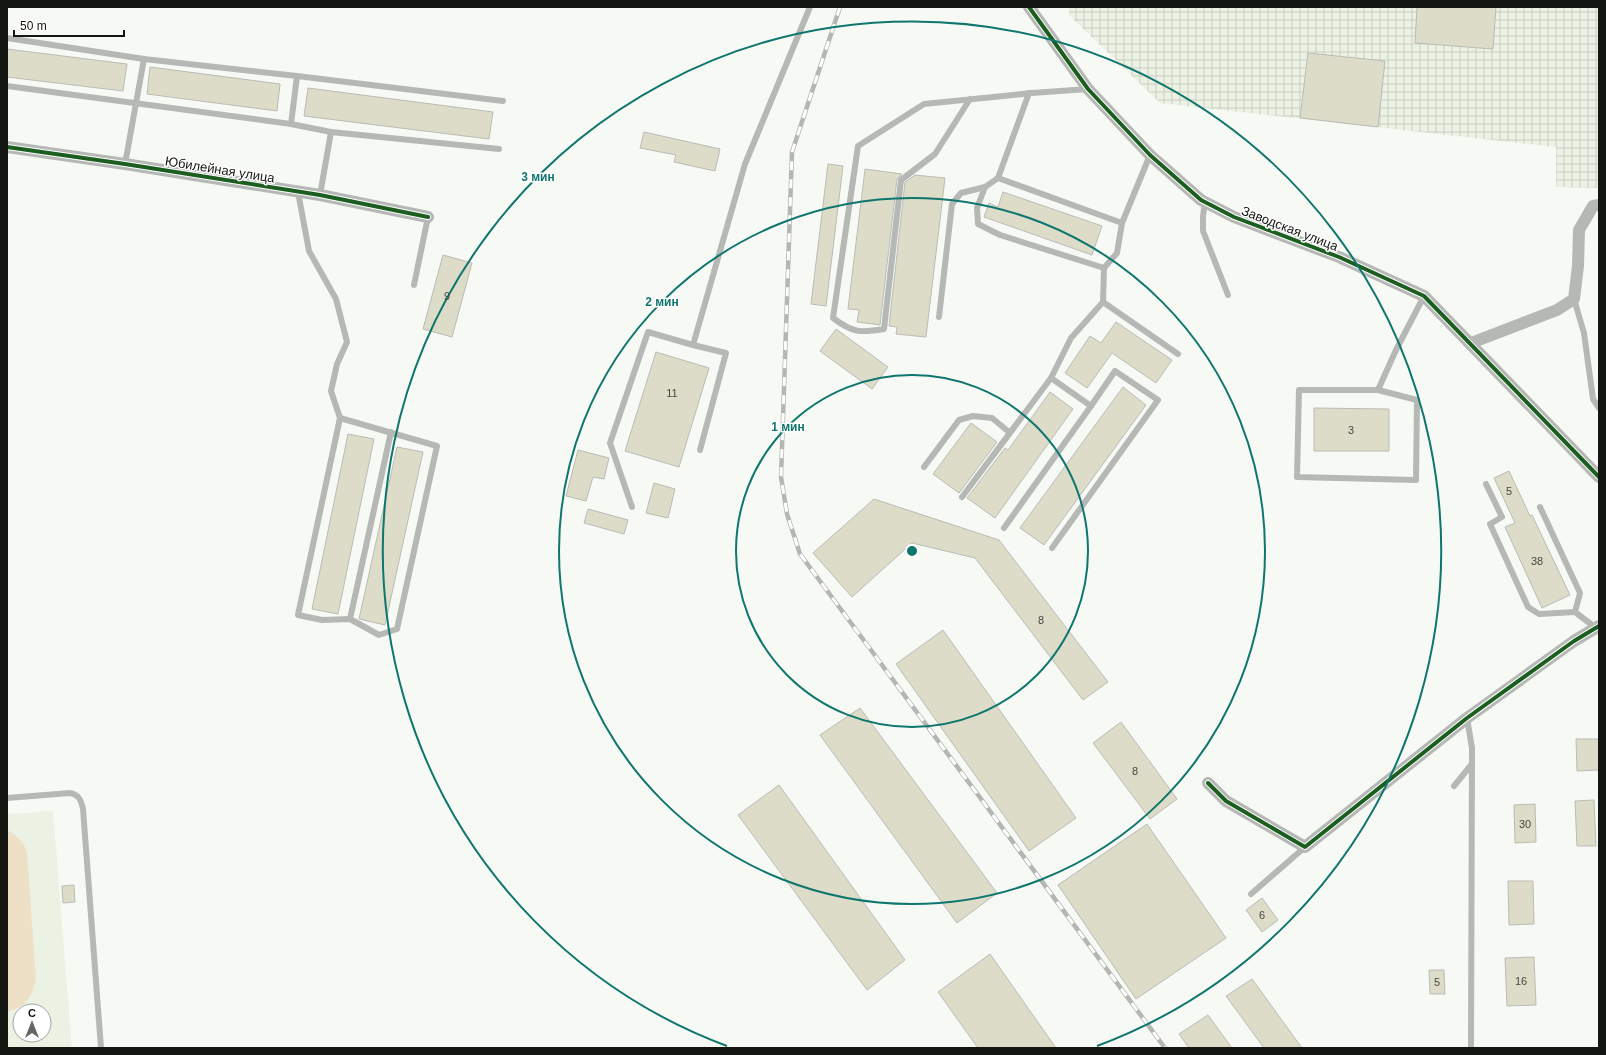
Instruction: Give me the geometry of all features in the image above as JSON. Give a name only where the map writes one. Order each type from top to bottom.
[{"type":"street","name":"Заводская улица","points":[[1029,7],[1088,89],[1150,155],[1205,202],[1234,217],[1338,257],[1424,296],[1599,477]]},
{"type":"street","name":"Юбилейная улица","points":[[7,147],[320,195],[428,217]]},
{"type":"street","points":[[1471,343],[1557,310],[1574,299],[1578,266],[1579,230],[1593,206],[1599,205]]},
{"type":"street","points":[[1208,783],[1226,801],[1305,847],[1467,718],[1574,641],[1597,627]]},
{"type":"lane","points":[[693,345],[745,164],[810,7]]},
{"type":"lane","points":[[7,38],[144,59],[503,101]]},
{"type":"lane","points":[[125,164],[144,59]]},
{"type":"lane","points":[[291,124],[297,76]]},
{"type":"lane","points":[[7,86],[291,124],[331,132],[499,149]]},
{"type":"lane","points":[[970,99],[935,154],[902,180],[884,329],[864,332],[845,327],[833,318],[858,146],[924,104],[970,99],[1029,93],[1088,89]]},
{"type":"lane","points":[[939,317],[952,204],[961,193],[985,187],[998,178],[1029,93]]},
{"type":"lane","points":[[320,195],[331,132]]},
{"type":"lane","points":[[962,497],[1009,432],[1051,378],[1071,338],[1102,302],[1104,268],[1117,254],[1122,224],[1150,155]]},
{"type":"lane","points":[[998,178],[1122,224]]},
{"type":"lane","points":[[985,187],[977,208],[978,224],[1000,235],[1104,268]]},
{"type":"lane","points":[[298,192],[309,251],[336,299],[347,342],[337,364],[331,391],[340,418],[298,615],[322,620],[350,619],[379,635],[397,629],[437,446],[340,418]]},
{"type":"lane","points":[[1205,202],[1203,231],[1228,295]]},
{"type":"lane","points":[[414,285],[428,217]]},
{"type":"lane","points":[[1378,390],[1396,350],[1424,296]]},
{"type":"lane","points":[[1574,299],[1584,333],[1593,399],[1599,408]]},
{"type":"lane","points":[[1102,302],[1178,354]]},
{"type":"lane","points":[[632,507],[610,443],[648,332],[726,353],[700,450]]},
{"type":"lane","points":[[1004,528],[1115,371],[1158,400],[1052,548]]},
{"type":"lane","points":[[1051,378],[1091,406]]},
{"type":"lane","points":[[1299,390],[1378,390],[1417,400],[1416,480],[1297,477],[1299,390]]},
{"type":"lane","points":[[924,466],[959,420],[973,416],[992,418],[1009,432]]},
{"type":"lane","points":[[350,619],[391,432]]},
{"type":"lane","points":[[1486,484],[1502,517],[1490,524],[1528,607],[1538,614],[1575,612],[1597,627]]},
{"type":"lane","points":[[1540,507],[1580,593],[1575,612]]},
{"type":"lane","points":[[1467,718],[1472,748],[1471,1048]]},
{"type":"lane","points":[[1454,786],[1472,764]]},
{"type":"lane","points":[[7,798],[70,793],[81,800],[83,809],[101,1048]]},
{"type":"lane","points":[[1251,894],[1305,847]]},
{"type":"shaded area","points":[[1069,7],[1599,7],[1599,188],[1556,187],[1556,147],[1160,103],[1069,15]]},
{"type":"shaded area","points":[[53,811],[72,1048],[7,1048],[7,814]]},
{"type":"shaded area","points":[[7,830],[20,839],[27,852],[36,980],[27,1001],[24,1003],[12,1003],[12,1010],[7,1012]]},
{"type":"building","points":[[1417,7],[1496,7],[1493,49],[1415,43]]},
{"type":"building","points":[[7,49],[127,64],[123,91],[7,77]]},
{"type":"building","points":[[1308,53],[1385,61],[1378,127],[1300,118]]},
{"type":"building","points":[[150,67],[280,84],[277,111],[147,94]]},
{"type":"building","points":[[308,88],[493,112],[489,139],[304,116]]},
{"type":"building","points":[[644,132],[720,149],[715,171],[674,162],[676,155],[640,148]]},
{"type":"building","points":[[828,164],[843,166],[826,306],[811,304]]},
{"type":"building","points":[[865,169],[902,174],[897,179],[880,325],[857,322],[859,310],[848,309]]},
{"type":"building","points":[[915,175],[945,178],[926,337],[896,334],[897,327],[889,326],[905,182]]},
{"type":"building","points":[[1003,192],[1102,226],[1092,255],[984,217],[989,203],[998,207]]},
{"type":"building","points":[[443,255],[472,263],[452,337],[423,329]]},
{"type":"building","points":[[1116,322],[1172,360],[1156,383],[1112,353],[1087,388],[1065,373],[1090,336],[1101,343]]},
{"type":"building","points":[[836,329],[888,367],[872,389],[820,351]]},
{"type":"building","points":[[656,352],[709,368],[679,467],[625,451]]},
{"type":"building","points":[[1123,387],[1146,405],[1044,545],[1020,528]]},
{"type":"building","points":[[1050,392],[1073,409],[995,518],[967,498],[1005,448],[1008,450]]},
{"type":"building","points":[[1314,408],[1389,409],[1389,451],[1314,451]]},
{"type":"building","points":[[971,423],[997,442],[959,493],[933,474]]},
{"type":"building","points":[[348,434],[374,439],[338,614],[312,609]]},
{"type":"building","points":[[397,447],[423,452],[385,625],[359,619]]},
{"type":"building","points":[[578,450],[609,458],[604,479],[593,477],[586,501],[566,496]]},
{"type":"building","points":[[1509,471],[1530,516],[1532,515],[1570,595],[1542,608],[1505,527],[1515,523],[1494,478]]},
{"type":"building","points":[[654,483],[675,489],[668,518],[646,513]]},
{"type":"building","points":[[874,499],[999,540],[1108,682],[1083,700],[975,558],[912,543],[852,597],[813,553]]},
{"type":"building","points":[[588,509],[628,520],[624,534],[584,523]]},
{"type":"building","points":[[943,630],[1076,818],[1029,851],[896,664]]},
{"type":"building","points":[[860,708],[997,893],[957,923],[820,735]]},
{"type":"building","points":[[1121,722],[1177,799],[1150,819],[1093,743]]},
{"type":"building","points":[[1576,739],[1599,739],[1599,770],[1577,771]]},
{"type":"building","points":[[779,785],[905,960],[867,990],[738,815]]},
{"type":"building","points":[[1594,800],[1596,846],[1577,846],[1575,801]]},
{"type":"building","points":[[1535,804],[1536,842],[1515,843],[1514,805]]},
{"type":"building","points":[[1147,824],[1226,938],[1136,999],[1058,885]]},
{"type":"building","points":[[1508,881],[1533,881],[1534,924],[1509,925]]},
{"type":"building","points":[[74,885],[75,902],[63,903],[62,886]]},
{"type":"building","points":[[1262,898],[1278,920],[1262,932],[1246,910]]},
{"type":"building","points":[[990,954],[1056,1048],[978,1048],[938,992]]},
{"type":"building","points":[[1534,957],[1536,1005],[1507,1006],[1505,958]]},
{"type":"building","points":[[1429,970],[1444,970],[1445,994],[1430,994]]},
{"type":"building","points":[[1252,979],[1302,1048],[1264,1048],[1226,996]]},
{"type":"building","points":[[1208,1015],[1232,1048],[1189,1048],[1179,1034]]},
{"type":"railway","points":[[840,7],[792,152],[781,477],[787,514],[800,554],[1165,1048]]},
{"type":"cycle path","points":[[1029,7],[1088,89],[1150,155],[1201,200],[1234,217],[1339,257],[1424,296],[1599,477]]},
{"type":"cycle path","points":[[7,147],[320,195],[428,217]]},
{"type":"cycle path","points":[[1208,783],[1226,801],[1305,847],[1467,718],[1574,641],[1599,626]]}]
